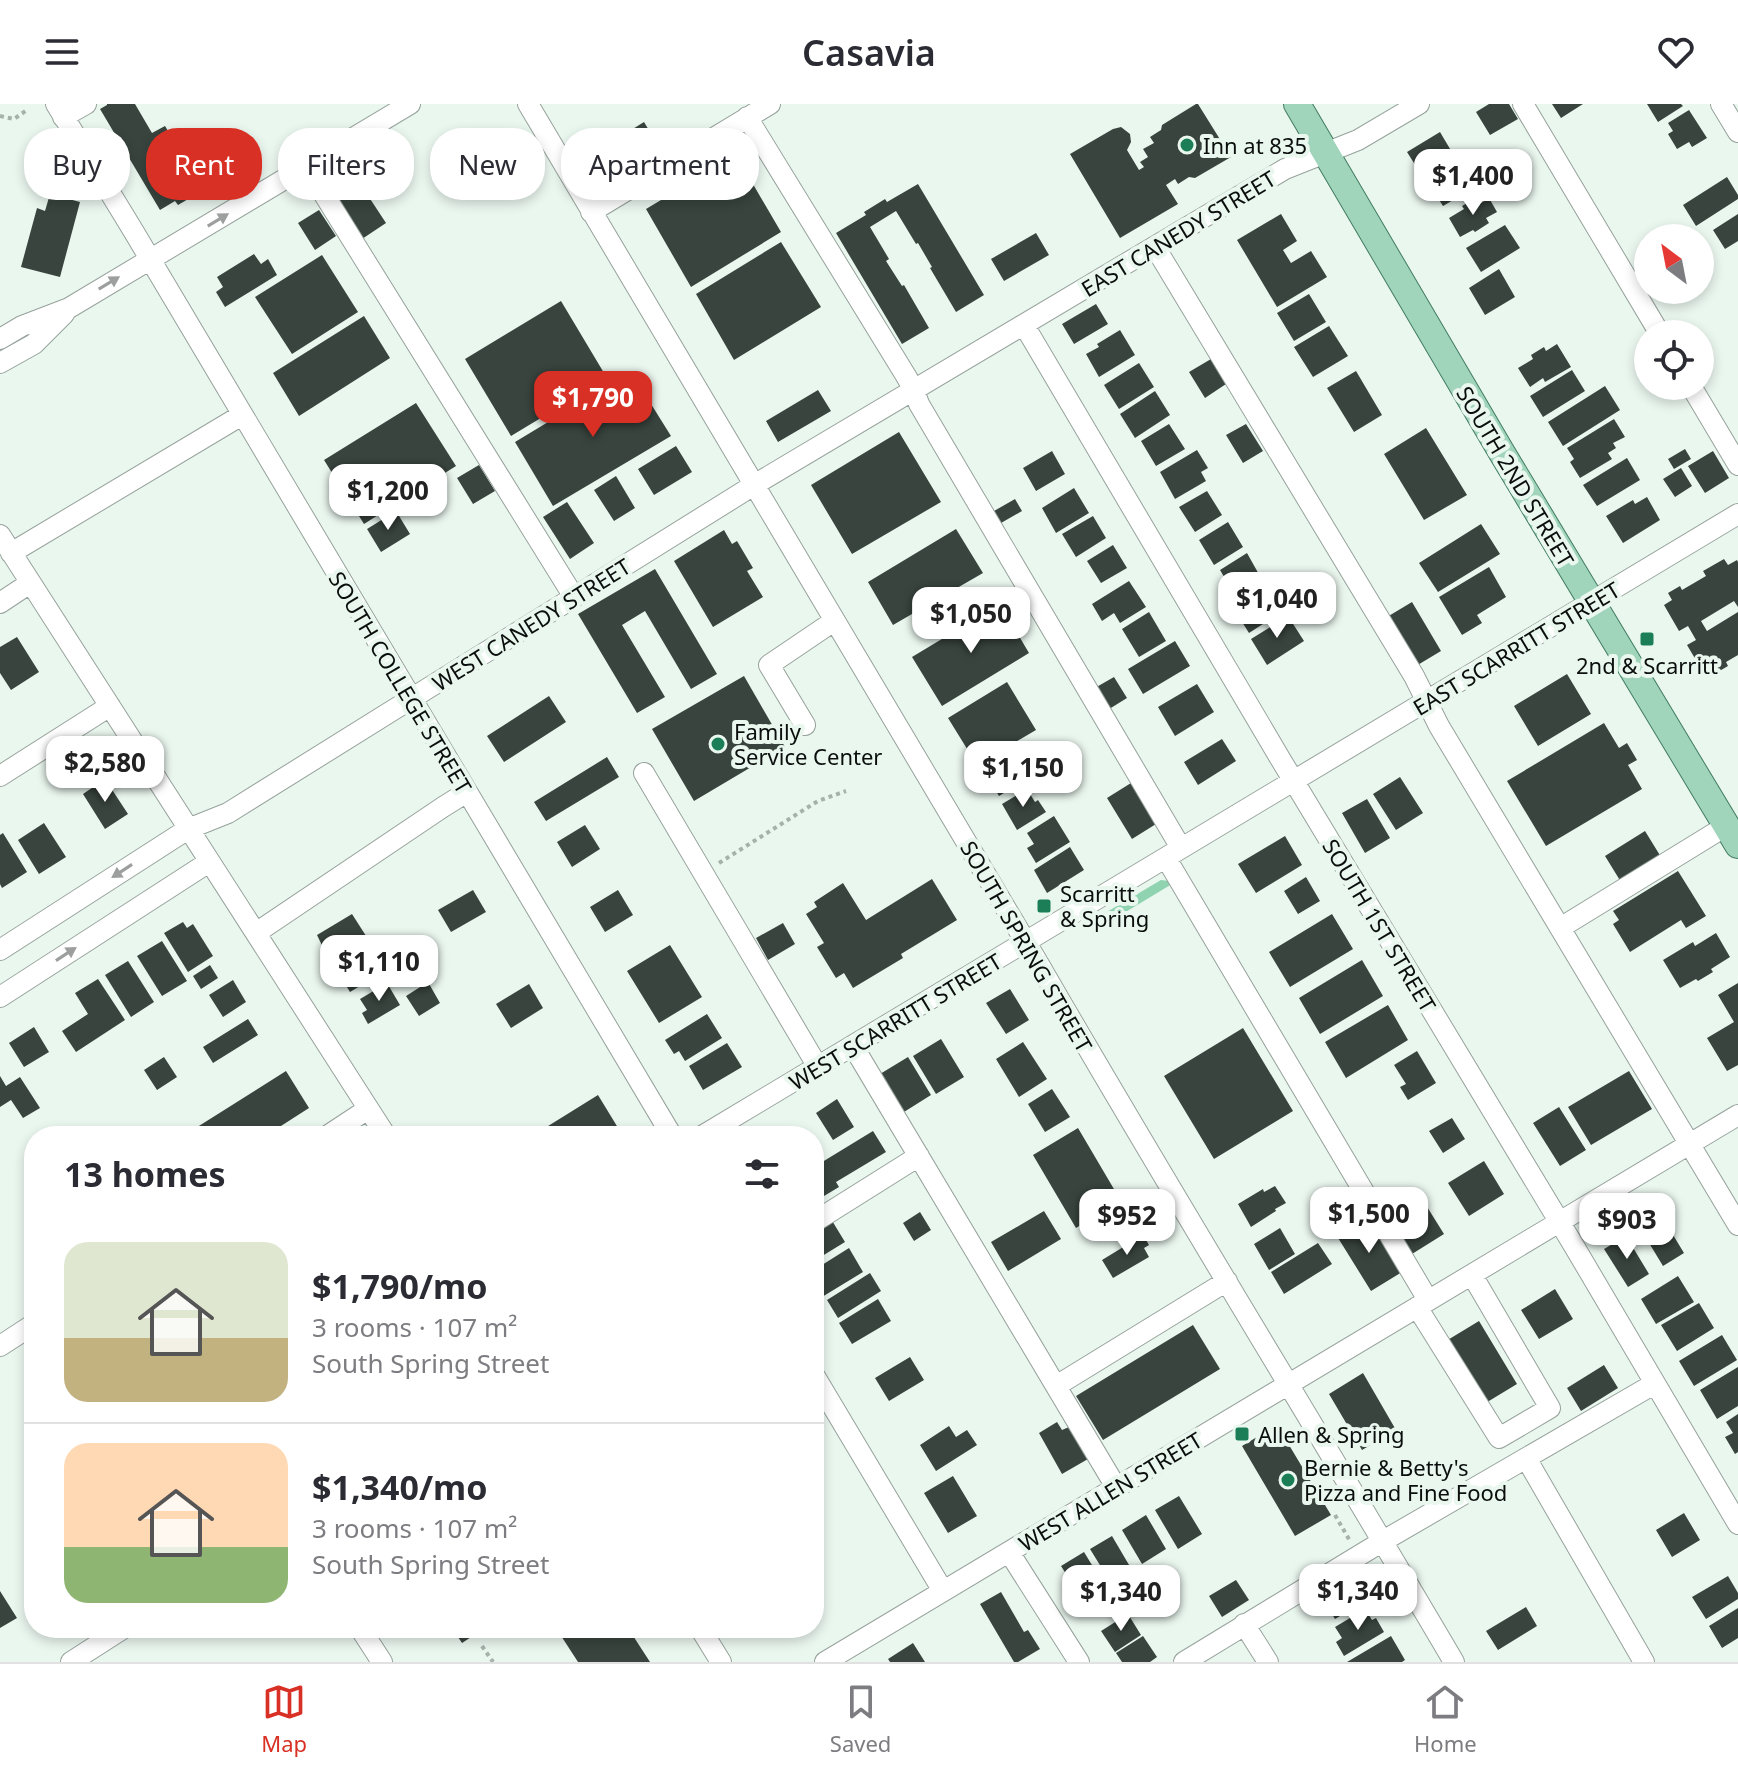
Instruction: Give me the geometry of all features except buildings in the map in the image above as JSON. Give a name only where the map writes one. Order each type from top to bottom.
[{"type":"main road","name":"SOUTH 2ND STREET","points":[[1297,104],[1486,427],[1732,836]]},
{"type":"street","points":[[59,110],[86,104]]},
{"type":"street","points":[[371,128],[410,104]]},
{"type":"street","name":"SOUTH SPRING STREET","points":[[528,104],[1454,1662]]},
{"type":"street","points":[[591,212],[770,104]]},
{"type":"street","name":"EAST CANEDY STREET","points":[[1024,325],[1285,169],[1362,138],[1419,104]]},
{"type":"street","points":[[1523,104],[1652,320]]},
{"type":"street","points":[[1721,104],[1738,132]]},
{"type":"street","name":"SOUTH COLLEGE STREET","points":[[59,110],[666,1126]]},
{"type":"street","points":[[747,117],[914,390],[919,404],[1174,853],[1499,1438],[1550,1408],[1472,1275]]},
{"type":"street","points":[[0,339],[22,326],[69,308],[278,184]]},
{"type":"street","points":[[327,200],[574,597]]},
{"type":"street","points":[[1155,247],[1414,676],[1425,701],[1738,1225]]},
{"type":"street","points":[[0,363],[34,344],[69,308]]},
{"type":"street","name":"WEST CANEDY STREET","points":[[0,950],[188,829],[228,813],[754,485],[1024,325]]},
{"type":"street","name":"SOUTH 1ST STREET","points":[[1024,325],[1738,1524]]},
{"type":"street","points":[[1699,400],[1738,465]]},
{"type":"street","points":[[11,553],[242,415]]},
{"type":"street","name":"EAST SCARRITT STREET","points":[[1293,780],[1738,514]]},
{"type":"street","points":[[0,535],[379,1126]]},
{"type":"street","points":[[0,603],[30,583]]},
{"type":"street","points":[[805,725],[769,665],[834,621]]},
{"type":"street","points":[[0,776],[110,706]]},
{"type":"street","points":[[644,773],[818,1067]]},
{"type":"street","name":"WEST SCARRITT STREET","points":[[719,1126],[1293,780]]},
{"type":"street","points":[[256,933],[467,792]]},
{"type":"street","points":[[1560,928],[1732,836]]},
{"type":"street","points":[[0,997],[209,862]]},
{"type":"street","points":[[853,1046],[1116,1487]]},
{"type":"street","points":[[342,1126],[368,1109]]},
{"type":"street","name":"WEST ALLEN STREET","points":[[825,1662],[1738,1115]]},
{"type":"street","points":[[824,1216],[919,1156]]},
{"type":"street","points":[[1056,1386],[1227,1281]]},
{"type":"street","points":[[0,1346],[24,1330]]},
{"type":"street","points":[[1184,1662],[1383,1541],[1654,1384]]},
{"type":"street","points":[[824,1392],[943,1591]]},
{"type":"street","points":[[1526,1458],[1644,1662]]},
{"type":"street","points":[[1009,1552],[1079,1662]]},
{"type":"street","points":[[1244,1624],[1268,1662]]},
{"type":"street","points":[[71,1662],[108,1638]]},
{"type":"street","points":[[366,1638],[382,1662]]},
{"type":"street","points":[[706,1638],[721,1662]]},
{"type":"path","points":[[0,116],[14,119],[27,110]]},
{"type":"path","points":[[703,873],[818,801],[846,791]]},
{"type":"path","points":[[1335,1515],[1359,1557]]},
{"type":"path","points":[[482,1646],[493,1662]]},
{"type":"green space","points":[[1161,880],[1172,884],[1104,925],[1100,916]]},
{"type":"place","name":"Inn at 835","points":[[1187,145]]},
{"type":"place","name":"2nd & Scarritt","points":[[1647,639]]},
{"type":"place","name":"Family Service Center","points":[[718,744]]},
{"type":"place","name":"Scarritt & Spring","points":[[1044,906]]},
{"type":"place","name":"Allen & Spring","points":[[1242,1434]]},
{"type":"place","name":"Bernie & Betty's Pizza and Fine Food","points":[[1288,1480]]}]
